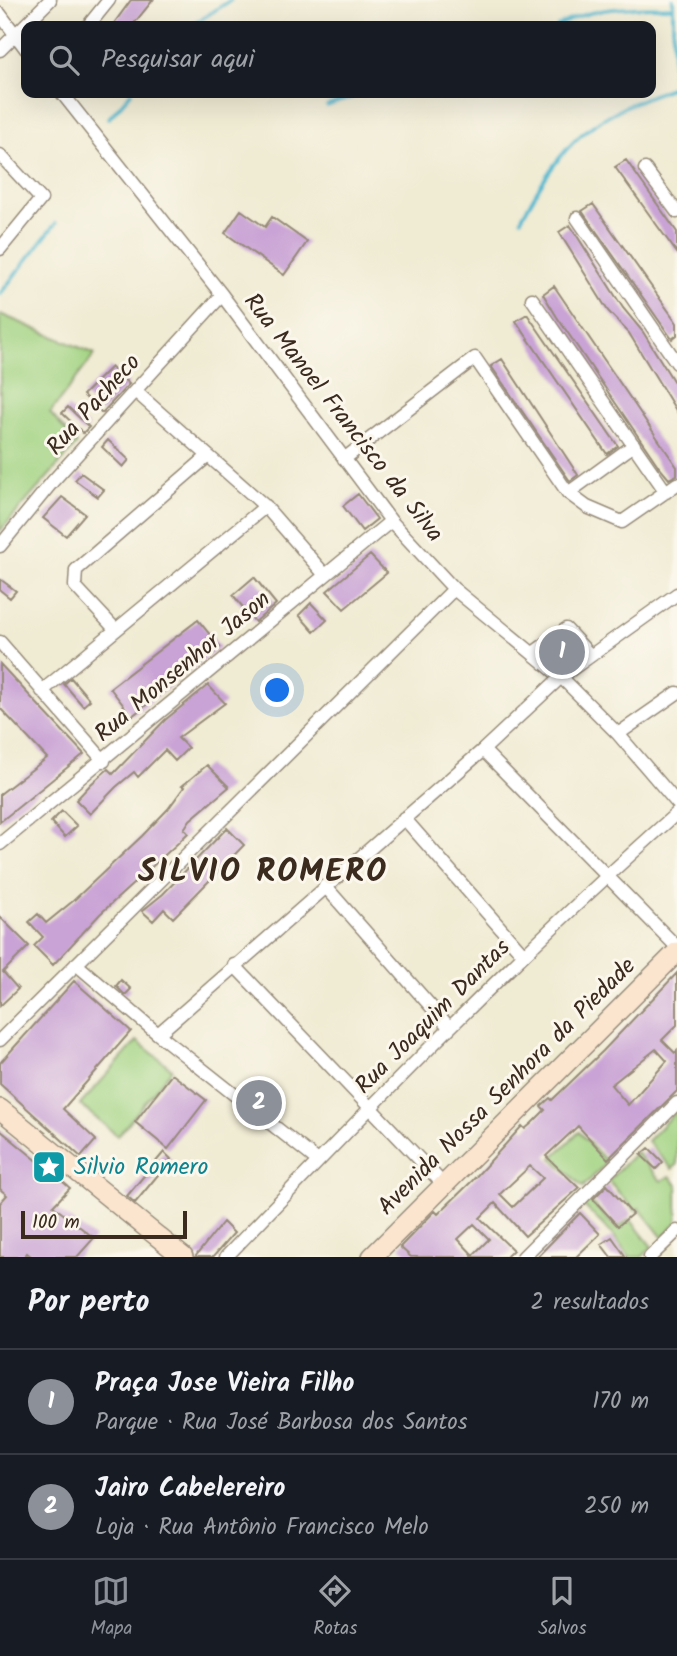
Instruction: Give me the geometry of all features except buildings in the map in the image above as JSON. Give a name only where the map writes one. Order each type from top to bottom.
[{"type":"main road","name":"Avenida Nossa Senhora da Piedade","points":[[372,1257],[677,952]]},
{"type":"main road","points":[[0,1109],[50,1161],[183,1257]]},
{"type":"street","points":[[29,21],[50,0]]},
{"type":"street","points":[[92,21],[109,0]]},
{"type":"street","points":[[0,14],[21,43]]},
{"type":"street","points":[[0,50],[21,29]]},
{"type":"street","name":"Rua Manoel Francisco da Silva","points":[[66,98],[222,295],[391,521],[454,589],[561,677],[618,734],[677,803]]},
{"type":"street","points":[[0,155],[40,196],[41,202],[0,248]]},
{"type":"street","points":[[645,169],[677,212]]},
{"type":"street","points":[[577,218],[677,363]]},
{"type":"street","name":"Rua Pacheco","points":[[0,546],[53,481],[222,295]]},
{"type":"street","points":[[532,299],[666,492]]},
{"type":"street","points":[[344,459],[475,358],[568,493],[587,507],[622,522],[677,484]]},
{"type":"street","points":[[135,390],[266,506],[325,575]]},
{"type":"street","points":[[568,493],[634,445]]},
{"type":"street","points":[[116,630],[75,586],[76,570],[208,456]]},
{"type":"street","points":[[42,691],[266,506]]},
{"type":"street","name":"Rua Monsenhor Jason","points":[[0,844],[104,761],[391,521]]},
{"type":"street","points":[[0,1040],[454,589]]},
{"type":"street","points":[[158,1034],[483,750],[561,677],[677,593]]},
{"type":"street","points":[[533,653],[566,629],[590,655]]},
{"type":"street","points":[[0,642],[104,761]]},
{"type":"street","points":[[618,734],[677,693]]},
{"type":"street","points":[[483,750],[677,947]]},
{"type":"street","name":"Rua Joaquim Dantas","points":[[226,1257],[449,1027],[608,874],[677,813]]},
{"type":"street","points":[[404,818],[524,955]]},
{"type":"street","points":[[325,886],[449,1027]]},
{"type":"street","points":[[76,964],[158,1034],[318,1161]]},
{"type":"street","points":[[234,965],[444,1185]]},
{"type":"street","points":[[523,1257],[677,1103]]},
{"type":"street","points":[[650,1257],[677,1231]]},
{"type":"green space","points":[[0,314],[95,354],[50,413],[77,444],[0,531]]},
{"type":"green space","points":[[566,633],[584,653],[560,670],[540,651]]},
{"type":"green space","points":[[137,1041],[172,1069],[118,1136],[80,1105]]},
{"type":"green space","points":[[677,1110],[677,1165],[672,1169],[647,1141]]},
{"type":"green space","points":[[579,1132],[607,1162],[583,1187],[552,1158]]},
{"type":"green space","points":[[636,1152],[661,1181],[670,1176],[677,1185],[677,1223],[663,1238],[639,1208],[635,1210],[608,1181]]},
{"type":"green space","points":[[589,1200],[617,1229],[630,1219],[652,1247],[642,1257],[629,1257],[613,1235],[583,1205]]},
{"type":"waterway","points":[[199,21],[231,0]]},
{"type":"waterway","points":[[673,0],[673,74],[677,90]]},
{"type":"waterway","points":[[568,21],[599,11],[671,7]]},
{"type":"waterway","points":[[656,94],[676,86]]},
{"type":"waterway","points":[[109,118],[127,98]]},
{"type":"waterway","points":[[327,106],[349,98]]},
{"type":"waterway","points":[[521,219],[552,168],[582,134],[621,109],[646,98]]},
{"type":"waterway","points":[[0,294],[56,223]]},
{"type":"place","name":"Praça Jose Vieira Filho","points":[[562,652]]},
{"type":"place","name":"Jairo Cabelereiro","points":[[259,1103]]},
{"type":"place","name":"Silvio Romero","points":[[49,1167]]},
{"type":"district","name":"SILVIO ROMERO","points":[[263,872]]}]
